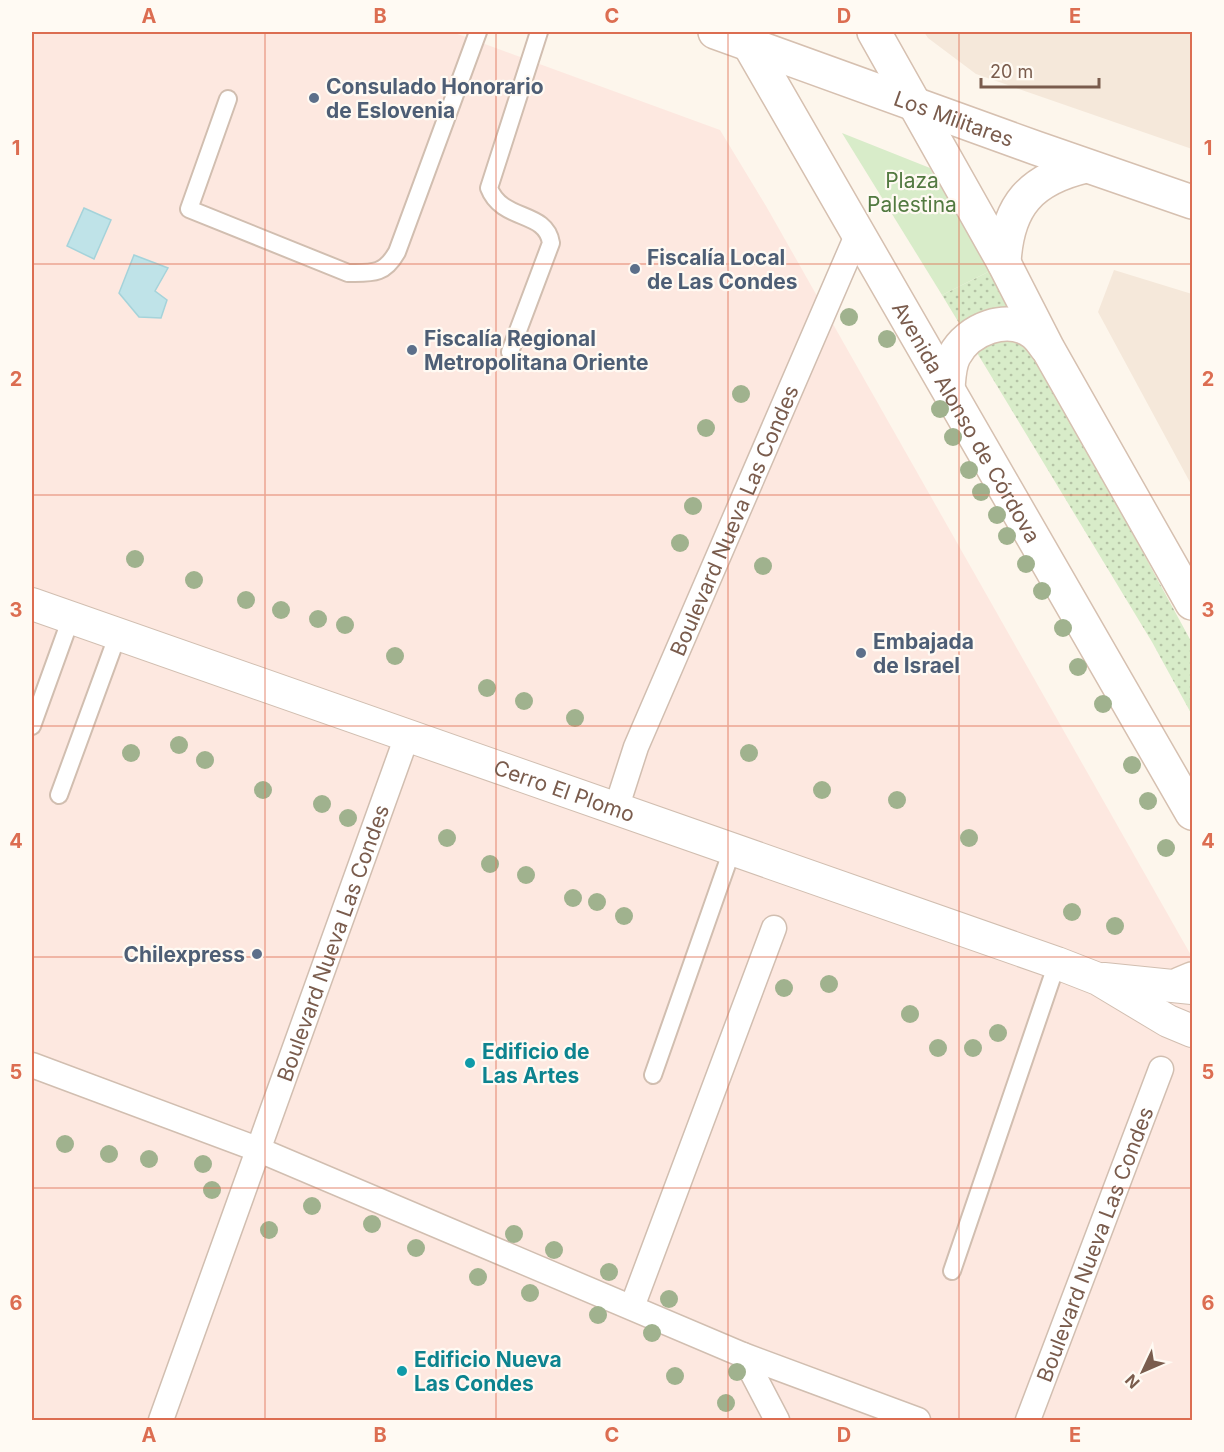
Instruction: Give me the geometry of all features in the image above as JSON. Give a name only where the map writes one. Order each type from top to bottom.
[{"type":"main road","name":"Los Militares","points":[[715,32],[746,38],[917,105],[1192,202]]},
{"type":"main road","points":[[874,32],[1004,263],[1048,349],[1192,603]]},
{"type":"main road","name":"Avenida Alonso de Córdova","points":[[746,38],[1192,813]]},
{"type":"main road","points":[[1004,263],[1005,242],[1021,203],[1039,184],[1059,173],[1086,166]]},
{"type":"main road","points":[[948,388],[953,357],[962,343],[988,327],[1020,326],[1034,333],[1048,349]]},
{"type":"street","name":"Boulevard Nueva Las Condes","points":[[616,809],[636,747],[858,233]]},
{"type":"street","name":"Cerro El Plomo","points":[[32,604],[1057,963],[1098,979],[1168,1021],[1192,1031]]},
{"type":"street","name":"Boulevard Nueva Las Condes","points":[[161,1420],[407,736]]},
{"type":"street","points":[[632,1307],[774,928]]},
{"type":"street","name":"Cerro El Plomo","points":[[1098,979],[1188,984]]},
{"type":"street","points":[[32,1065],[258,1149],[743,1355],[918,1420]]},
{"type":"street","name":"Boulevard Nueva Las Condes","points":[[1028,1420],[1161,1069]]},
{"type":"street","points":[[743,1355],[777,1420]]},
{"type":"lane","points":[[228,99],[189,209],[348,273],[371,273],[389,266],[397,252],[478,32]]},
{"type":"lane","points":[[510,352],[550,243],[549,234],[540,224],[506,209],[494,200],[489,188],[540,32]]},
{"type":"lane","points":[[32,726],[71,618]]},
{"type":"lane","points":[[59,795],[118,634]]},
{"type":"lane","points":[[653,1075],[732,850]]},
{"type":"lane","points":[[952,1271],[1057,963]]},
{"type":"shaded area","points":[[32,32],[452,32],[720,130],[766,206],[1192,957],[1192,1420],[32,1420]]},
{"type":"shaded area","points":[[924,32],[1192,32],[1192,149],[976,74],[928,38]]},
{"type":"shaded area","points":[[1114,270],[1192,294],[1192,486],[1098,312]]},
{"type":"green space","name":"Plaza Palestina","points":[[842,133],[930,168],[990,271],[942,295]]},
{"type":"green space","points":[[990,271],[1192,643],[1192,715],[1152,642],[942,295]]},
{"type":"water","points":[[84,208],[111,220],[94,259],[67,246]]},
{"type":"water","points":[[134,255],[168,268],[155,291],[167,300],[161,318],[139,317],[119,293]]},
{"type":"place","name":"Consulado Honorario de Eslovenia","points":[[314,98]]},
{"type":"place","name":"Fiscalía Local de Las Condes","points":[[635,269]]},
{"type":"place","name":"Fiscalía Regional Metropolitana Oriente","points":[[412,350]]},
{"type":"place","name":"Embajada de Israel","points":[[861,653]]},
{"type":"place","name":"Chilexpress","points":[[257,954]]},
{"type":"place","name":"Edificio de Las Artes","points":[[470,1063]]},
{"type":"place","name":"Edificio Nueva Las Condes","points":[[402,1371]]}]
